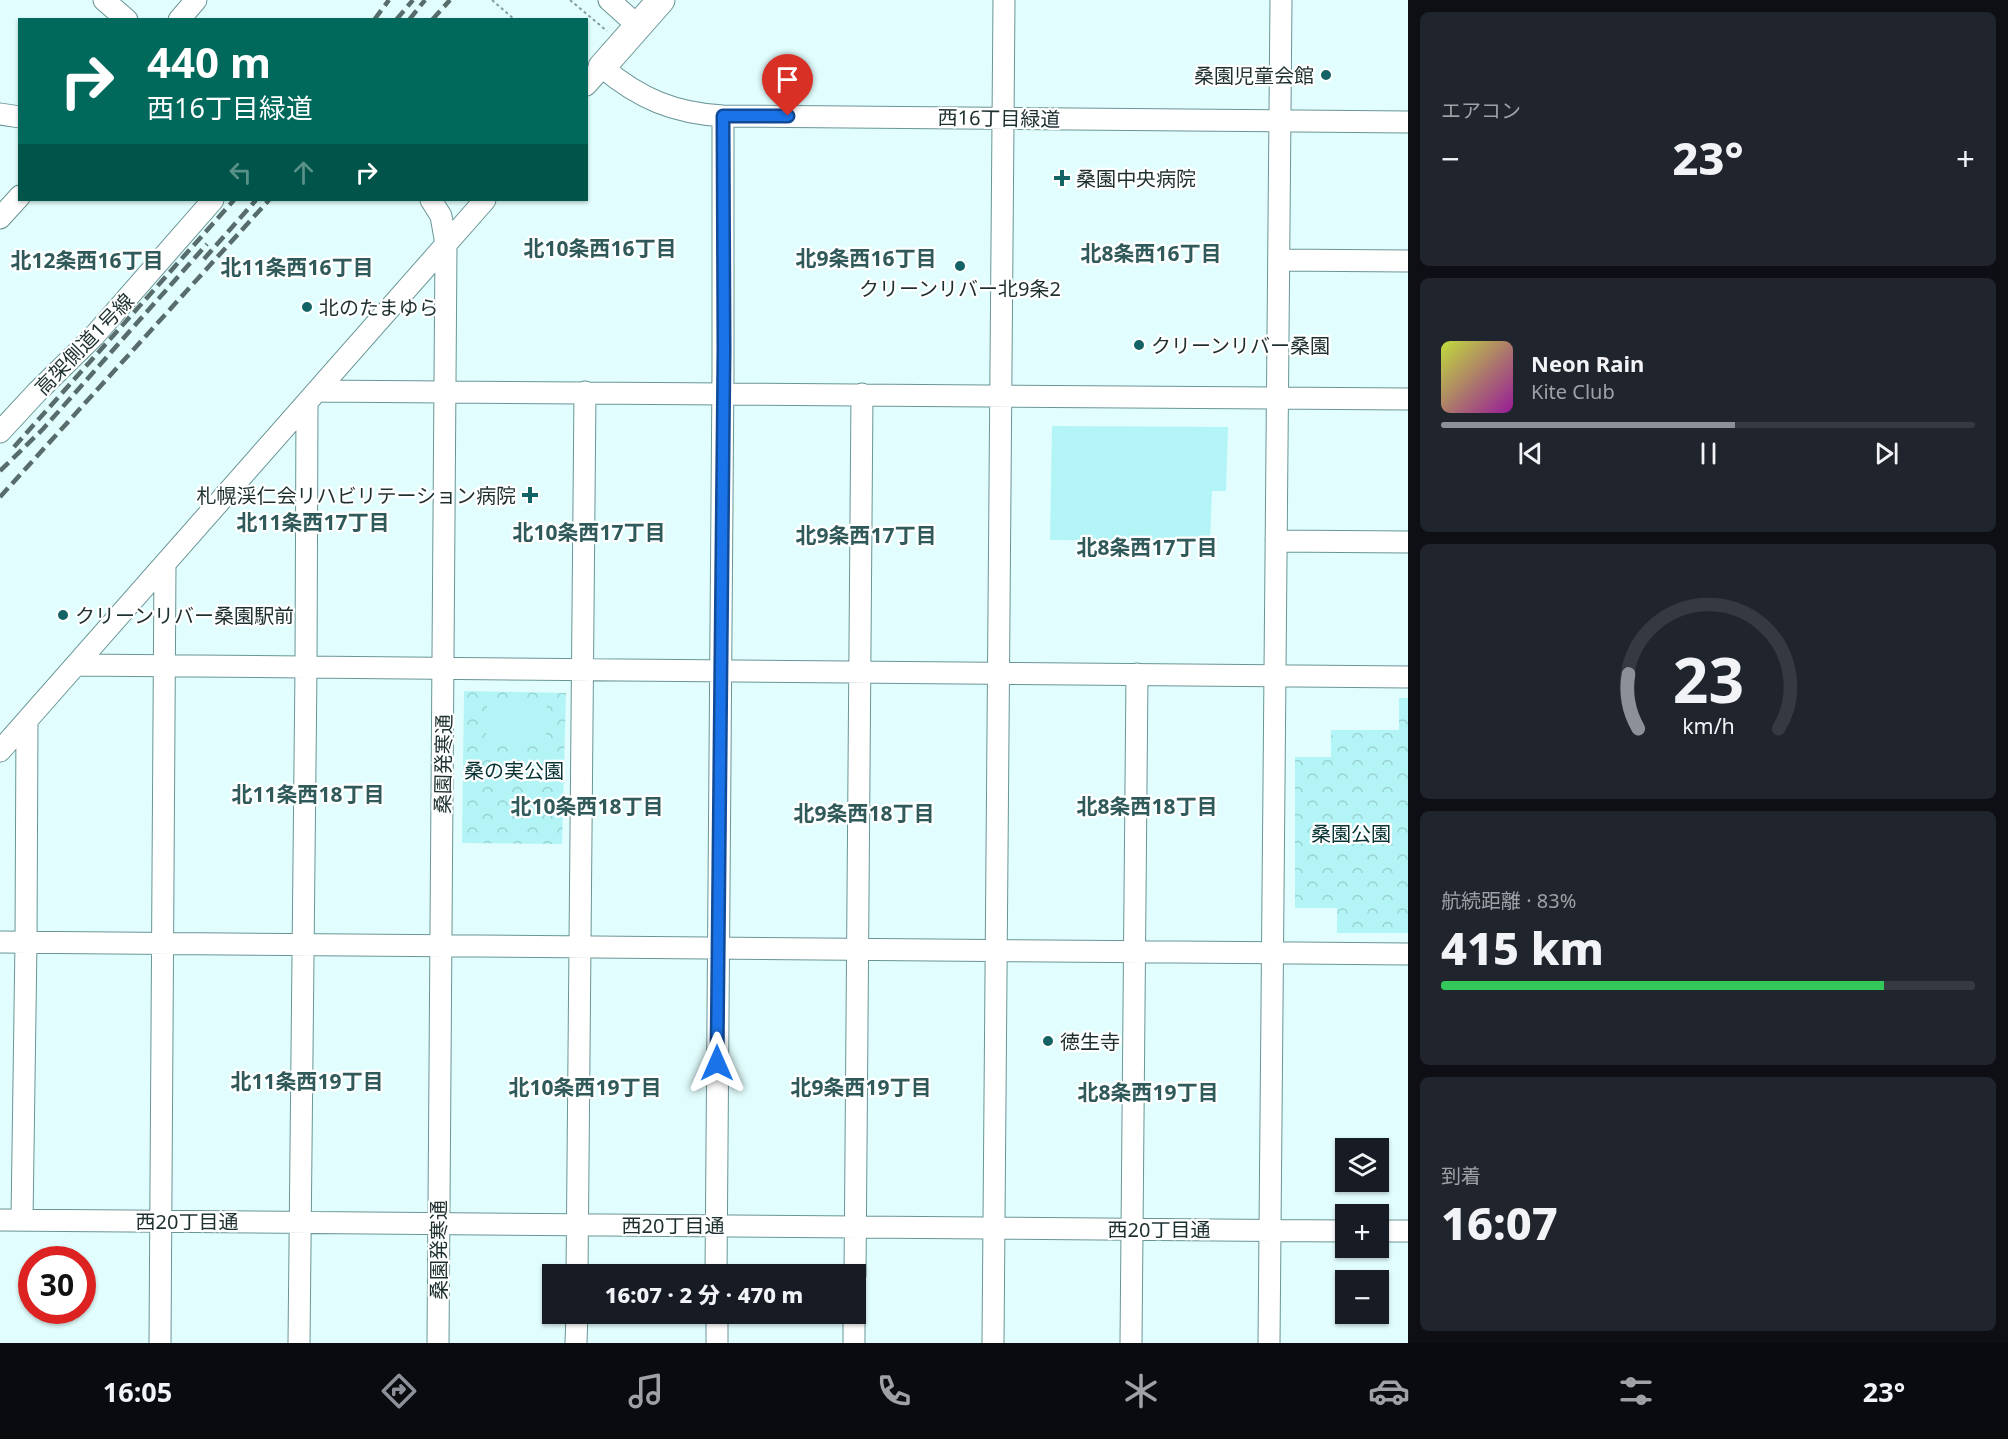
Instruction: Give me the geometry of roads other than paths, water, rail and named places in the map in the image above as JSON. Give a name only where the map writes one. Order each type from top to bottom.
[{"type":"main road","points":[[594,76],[661,0]]},
{"type":"street","points":[[104,0],[126,18]]},
{"type":"street","points":[[181,18],[196,0]]},
{"type":"street","points":[[609,0],[638,26]]},
{"type":"street","points":[[993,1343],[1004,0]]},
{"type":"street","points":[[1269,1343],[1281,0]]},
{"type":"street","name":"西16丁目緑道","points":[[594,76],[628,87],[659,104],[683,112],[723,116],[1408,122]]},
{"type":"street","points":[[0,114],[18,117]]},
{"type":"street","points":[[716,1264],[723,116]]},
{"type":"street","points":[[0,218],[18,198]]},
{"type":"street","name":"高架側道1号線","points":[[0,432],[101,328],[212,201]]},
{"type":"street","name":"桑園発寒通","points":[[432,201],[441,216],[446,244],[438,1343]]},
{"type":"street","points":[[0,751],[484,201]]},
{"type":"street","points":[[1279,260],[1408,261]]},
{"type":"street","points":[[312,397],[446,391],[1408,399]]},
{"type":"street","points":[[577,1264],[585,392]]},
{"type":"street","points":[[855,1264],[862,394]]},
{"type":"street","points":[[299,1343],[302,945],[312,397]]},
{"type":"street","points":[[1276,541],[1408,542]]},
{"type":"street","points":[[160,1343],[165,564]]},
{"type":"street","points":[[76,665],[1408,676]]},
{"type":"street","points":[[1131,1343],[1137,674]]},
{"type":"street","points":[[22,1220],[27,721]]},
{"type":"street","points":[[0,942],[1408,954]]},
{"type":"street","name":"西20丁目通","points":[[0,1220],[1335,1231]]},
{"type":"street","points":[[1389,1231],[1408,1232]]},
{"type":"street","points":[[576,1343],[577,1324]]},
{"type":"street","points":[[717,1324],[717,1343]]},
{"type":"street","points":[[854,1324],[854,1343]]},
{"type":"railway","points":[[376,18],[389,0]]},
{"type":"railway","points":[[398,18],[413,0]]},
{"type":"railway","points":[[411,18],[425,0]]},
{"type":"railway","points":[[434,18],[450,0]]},
{"type":"railway","points":[[14,447],[233,201]]},
{"type":"railway","points":[[204,259],[255,201]]},
{"type":"railway","points":[[0,497],[268,201]]},
{"type":"railway","points":[[0,471],[43,429],[207,244]]},
{"type":"place","name":"桑園児童会館","points":[[1326,75]]},
{"type":"place","name":"桑園中央病院","points":[[1062,178]]},
{"type":"place","name":"クリーンリバー北9条2","points":[[960,266]]},
{"type":"place","name":"北のたまゆら","points":[[307,307]]},
{"type":"place","name":"クリーンリバー桑園","points":[[1139,345]]},
{"type":"place","name":"札幌渓仁会リハビリテーション病院","points":[[530,495]]},
{"type":"place","name":"クリーンリバー桑園駅前","points":[[63,615]]},
{"type":"place","name":"徳生寺","points":[[1048,1041]]},
{"type":"district","name":"北10条西16丁目","points":[[600,248]]},
{"type":"district","name":"北8条西16丁目","points":[[1151,253]]},
{"type":"district","name":"北9条西16丁目","points":[[866,258]]},
{"type":"district","name":"北12条西16丁目","points":[[87,260]]},
{"type":"district","name":"北11条西16丁目","points":[[297,267]]},
{"type":"district","name":"北11条西17丁目","points":[[313,522]]},
{"type":"district","name":"北10条西17丁目","points":[[589,532]]},
{"type":"district","name":"北9条西17丁目","points":[[866,535]]},
{"type":"district","name":"北8条西17丁目","points":[[1147,547]]},
{"type":"district","name":"北11条西18丁目","points":[[308,794]]},
{"type":"district","name":"北10条西18丁目","points":[[587,806]]},
{"type":"district","name":"北8条西18丁目","points":[[1147,806]]},
{"type":"district","name":"北9条西18丁目","points":[[864,813]]},
{"type":"district","name":"北11条西19丁目","points":[[307,1081]]},
{"type":"district","name":"北10条西19丁目","points":[[585,1087]]},
{"type":"district","name":"北9条西19丁目","points":[[861,1087]]},
{"type":"district","name":"北8条西19丁目","points":[[1148,1092]]},
{"type":"park label","name":"桑の実公園","points":[[514,770]]},
{"type":"park label","name":"桑園公園","points":[[1351,833]]}]
